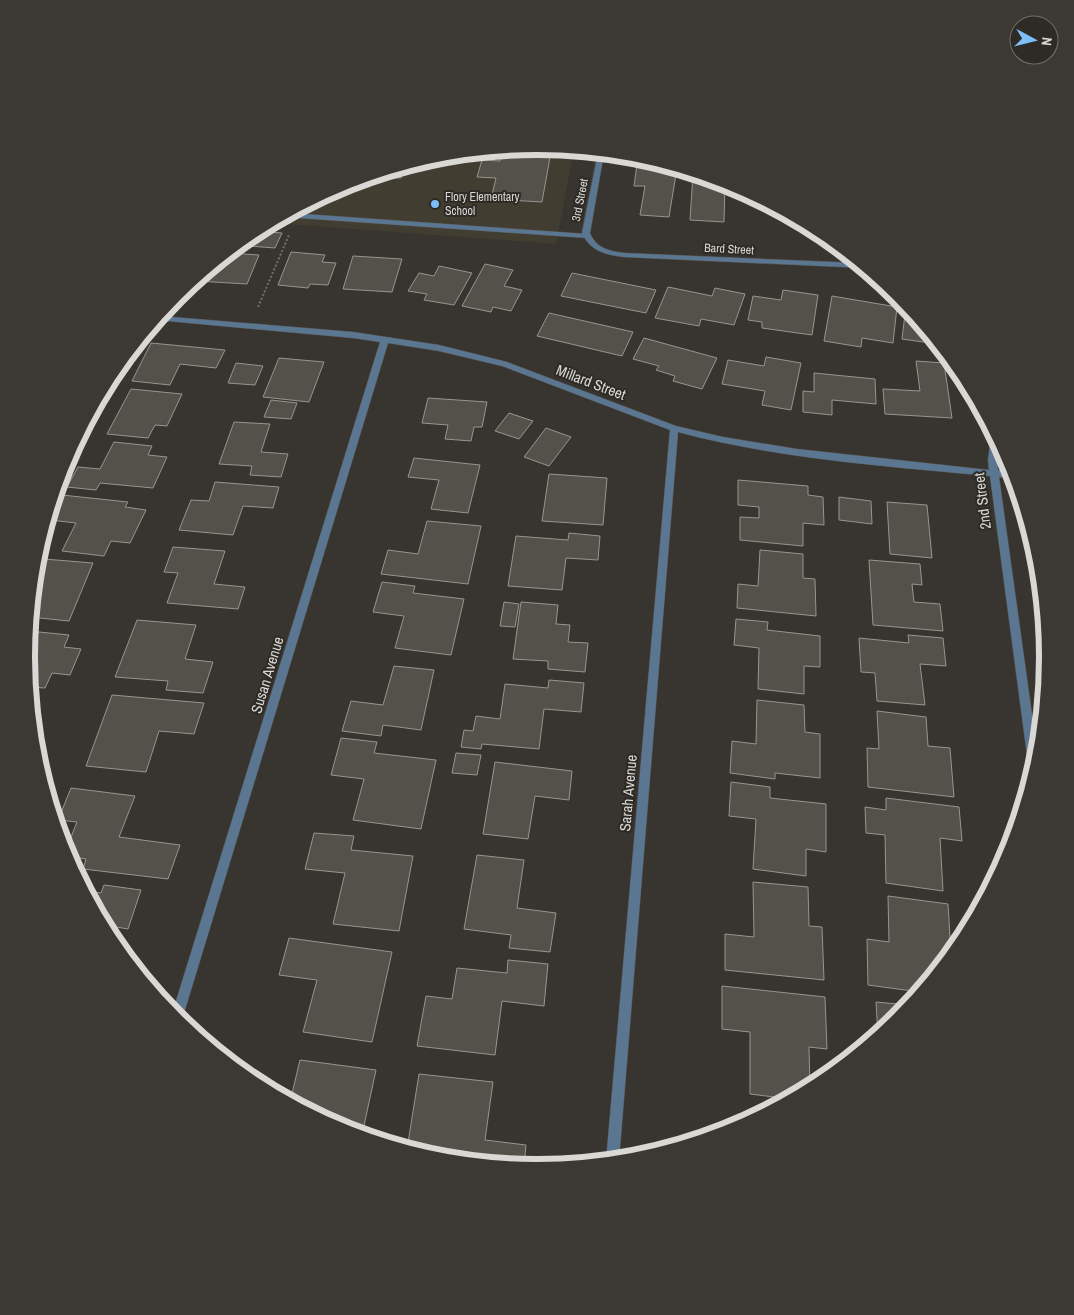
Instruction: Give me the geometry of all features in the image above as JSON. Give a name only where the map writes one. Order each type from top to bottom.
[{"type":"street","name":"3rd Street","points":[[597,248],[588,242],[586,222],[600,160]]},
{"type":"street","points":[[299,216],[587,236]]},
{"type":"street","name":"Bard Street","points":[[597,248],[608,253],[624,255],[851,265]]},
{"type":"street","name":"Millard Street","points":[[167,319],[385,340],[438,348],[504,364],[674,428],[747,446],[1004,474]]},
{"type":"street","name":"Susan Avenue","points":[[179,1009],[385,340]]},
{"type":"street","name":"Sarah Avenue","points":[[613,1153],[674,428]]},
{"type":"street","name":"2nd Street","points":[[993,449],[992,460],[1031,746]]},
{"type":"path","points":[[250,326],[298,216]]},
{"type":"shaded area","name":"Flory Elementary School","points":[[537,155],[573,157],[556,244],[284,224],[315,207],[376,182],[439,165],[471,160]]},
{"type":"building","points":[[501,157],[504,157],[550,157],[542,202],[491,199],[496,178],[477,177],[482,160],[500,161]]},
{"type":"building","points":[[637,165],[676,176],[669,217],[640,215],[645,186],[634,186]]},
{"type":"building","points":[[402,174],[401,178],[391,178]]},
{"type":"building","points":[[693,180],[725,192],[724,222],[690,220]]},
{"type":"building","points":[[271,232],[282,233],[275,248],[249,246]]},
{"type":"building","points":[[291,252],[325,255],[322,262],[336,263],[328,285],[310,284],[308,288],[278,285]]},
{"type":"building","points":[[239,254],[259,255],[247,284],[204,281]]},
{"type":"building","points":[[353,256],[402,259],[392,292],[343,289]]},
{"type":"building","points":[[485,264],[513,270],[504,286],[522,290],[511,311],[493,307],[491,312],[462,306]]},
{"type":"building","points":[[439,266],[472,273],[454,305],[424,300],[427,294],[408,291],[419,273],[434,276]]},
{"type":"building","points":[[572,273],[656,290],[646,313],[561,296]]},
{"type":"building","points":[[668,287],[712,296],[715,288],[745,294],[734,325],[701,319],[699,326],[655,318]]},
{"type":"building","points":[[783,290],[818,295],[812,335],[762,328],[762,322],[748,320],[753,296],[781,300]]},
{"type":"building","points":[[832,296],[897,308],[893,343],[862,338],[861,347],[824,341]]},
{"type":"building","points":[[549,313],[633,332],[622,356],[537,336]]},
{"type":"building","points":[[905,317],[927,343],[902,339]]},
{"type":"building","points":[[644,338],[717,358],[702,389],[673,381],[675,376],[656,370],[659,366],[633,359]]},
{"type":"building","points":[[151,343],[225,350],[216,368],[180,364],[170,385],[132,381]]},
{"type":"building","points":[[766,357],[801,363],[791,410],[762,405],[765,391],[722,384],[728,360],[764,366]]},
{"type":"building","points":[[279,358],[324,362],[309,402],[263,397]]},
{"type":"building","points":[[916,361],[943,363],[952,418],[885,414],[883,389],[920,391]]},
{"type":"building","points":[[236,363],[263,366],[255,385],[228,383]]},
{"type":"building","points":[[814,373],[875,379],[876,404],[832,400],[832,415],[803,412],[803,391],[814,392]]},
{"type":"building","points":[[131,389],[182,394],[167,426],[155,425],[148,438],[107,434]]},
{"type":"building","points":[[428,398],[487,402],[482,427],[474,427],[471,441],[445,439],[448,425],[422,423]]},
{"type":"building","points":[[271,400],[297,403],[291,419],[264,417]]},
{"type":"building","points":[[509,413],[533,421],[519,439],[495,431]]},
{"type":"building","points":[[234,422],[270,424],[261,452],[288,454],[281,477],[250,475],[252,466],[219,464]]},
{"type":"building","points":[[546,428],[571,437],[549,466],[524,457]]},
{"type":"building","points":[[114,442],[152,446],[148,455],[167,457],[153,488],[100,483],[96,490],[67,487],[78,467],[100,469]]},
{"type":"building","points":[[414,458],[480,465],[468,513],[431,509],[439,480],[408,477]]},
{"type":"building","points":[[549,474],[607,478],[603,525],[542,521]]},
{"type":"building","points":[[738,480],[808,486],[808,495],[823,497],[824,525],[803,523],[803,546],[740,540],[740,517],[759,518],[759,507],[738,505]]},
{"type":"building","points":[[215,482],[279,487],[273,508],[243,506],[233,535],[179,530],[191,500],[209,501]]},
{"type":"building","points":[[62,495],[128,502],[125,507],[146,510],[130,543],[111,541],[104,556],[62,551],[76,523],[54,521]]},
{"type":"building","points":[[839,497],[871,501],[872,524],[839,520]]},
{"type":"building","points":[[887,502],[927,505],[932,558],[890,554]]},
{"type":"building","points":[[427,521],[481,526],[468,584],[381,574],[388,550],[418,554]]},
{"type":"building","points":[[569,533],[600,536],[598,560],[566,558],[562,590],[508,586],[516,536],[568,540]]},
{"type":"building","points":[[173,547],[225,551],[214,584],[245,587],[238,609],[167,603],[178,573],[164,572]]},
{"type":"building","points":[[760,550],[803,554],[803,578],[815,579],[816,616],[737,608],[738,584],[758,586]]},
{"type":"building","points":[[45,559],[93,563],[69,621],[37,618]]},
{"type":"building","points":[[869,560],[920,564],[922,585],[912,584],[914,602],[940,604],[943,631],[873,625]]},
{"type":"building","points":[[382,582],[415,586],[413,593],[464,599],[451,655],[395,648],[404,616],[373,612]]},
{"type":"building","points":[[504,602],[519,604],[515,627],[500,626]]},
{"type":"building","points":[[521,602],[558,605],[556,624],[570,625],[568,642],[588,643],[585,672],[548,669],[548,661],[513,659]]},
{"type":"building","points":[[736,619],[768,622],[767,630],[820,636],[820,667],[804,666],[804,694],[758,689],[759,648],[734,645]]},
{"type":"building","points":[[137,620],[196,625],[185,659],[213,662],[203,693],[166,690],[168,681],[115,677]]},
{"type":"building","points":[[36,632],[69,635],[64,647],[81,649],[70,675],[52,673],[45,688],[36,687]]},
{"type":"building","points":[[908,635],[943,638],[946,666],[920,664],[925,705],[877,701],[875,673],[861,672],[859,638],[909,643]]},
{"type":"building","points":[[394,666],[434,670],[421,730],[383,725],[381,736],[342,731],[351,701],[383,705]]},
{"type":"building","points":[[549,680],[584,683],[581,712],[544,709],[539,749],[482,744],[481,749],[461,747],[464,730],[473,731],[476,716],[500,719],[505,684],[548,688]]},
{"type":"building","points":[[112,695],[204,703],[194,734],[159,731],[146,772],[86,766]]},
{"type":"building","points":[[757,700],[804,705],[805,732],[820,734],[820,778],[775,773],[775,779],[730,773],[732,741],[756,744]]},
{"type":"building","points":[[877,711],[926,717],[928,746],[950,748],[954,797],[868,787],[867,748],[879,749]]},
{"type":"building","points":[[341,738],[377,742],[374,753],[436,760],[421,829],[353,820],[364,779],[331,775]]},
{"type":"building","points":[[456,753],[481,755],[477,775],[452,773]]},
{"type":"building","points":[[495,762],[572,771],[569,800],[535,796],[528,839],[483,834]]},
{"type":"building","points":[[731,782],[770,787],[770,798],[826,804],[826,852],[806,849],[806,876],[753,869],[756,819],[729,816]]},
{"type":"building","points":[[71,788],[135,796],[119,837],[180,845],[168,879],[83,869],[86,859],[76,858],[70,840],[77,822],[63,820],[60,814]]},
{"type":"building","points":[[886,798],[959,807],[962,841],[940,838],[943,891],[886,883],[885,835],[866,833],[865,807],[886,810]]},
{"type":"building","points":[[314,833],[354,836],[351,850],[413,856],[399,931],[333,924],[345,873],[305,869]]},
{"type":"building","points":[[477,855],[524,860],[517,908],[556,913],[550,952],[509,948],[511,935],[464,929]]},
{"type":"building","points":[[753,882],[808,887],[809,926],[822,927],[824,980],[725,970],[725,934],[754,937]]},
{"type":"building","points":[[104,885],[141,890],[128,929],[114,927],[93,892],[101,893]]},
{"type":"building","points":[[888,896],[948,904],[950,941],[911,991],[868,985],[867,939],[889,942]]},
{"type":"building","points":[[289,938],[392,952],[372,1042],[303,1032],[317,980],[279,975]]},
{"type":"building","points":[[508,960],[548,964],[544,1006],[502,1001],[495,1055],[417,1046],[426,996],[452,999],[457,968],[507,973]]},
{"type":"building","points":[[722,986],[825,997],[827,1049],[809,1047],[810,1079],[778,1098],[750,1094],[750,1032],[722,1029]]},
{"type":"building","points":[[876,1002],[899,1004],[892,1012],[877,1026]]},
{"type":"building","points":[[300,1060],[376,1070],[363,1128],[315,1108],[292,1095]]},
{"type":"building","points":[[419,1074],[493,1082],[485,1140],[526,1145],[525,1159],[471,1155],[408,1142]]},
{"type":"place","name":"Flory Elementary School","points":[[435,204]]}]
